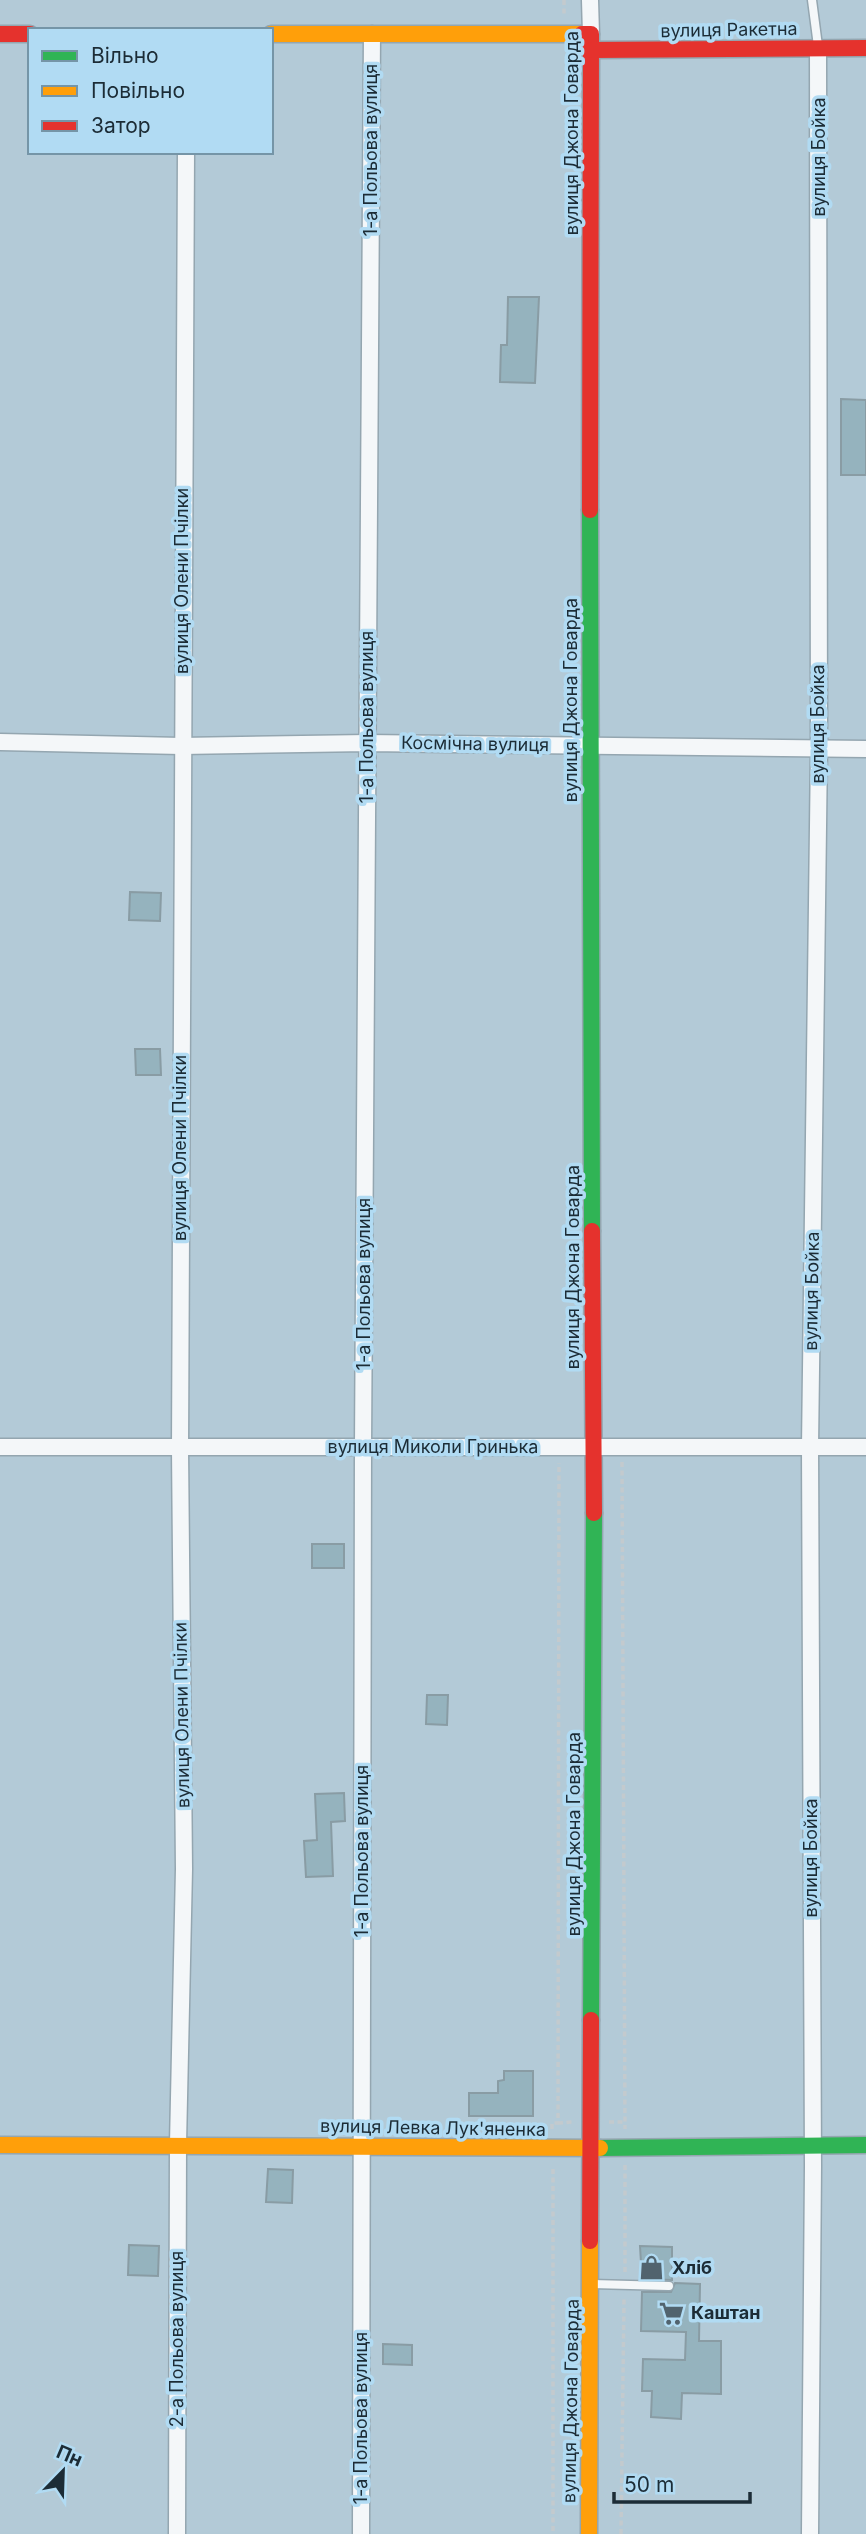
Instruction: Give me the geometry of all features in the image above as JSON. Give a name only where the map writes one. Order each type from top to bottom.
[{"type":"street","name":"вулиця Джона Говарда","points":[[589,2534],[594,1448],[589,745],[590,0]]},
{"type":"street","points":[[0,34],[28,34]]},
{"type":"street","name":"вулиця Ракетна","points":[[273,34],[372,34],[866,48]]},
{"type":"street","name":"1-а Польова вулиця","points":[[361,2534],[363,1446],[372,34]]},
{"type":"street","name":"вулиця Бойка","points":[[810,2534],[810,1447],[819,749],[818,48]]},
{"type":"street","name":"вулиця Олени Пчілки","points":[[178,2144],[184,1868],[180,1449],[181,746],[186,154]]},
{"type":"street","name":"Космічна вулиця","points":[[0,742],[181,746],[367,743],[866,749]]},
{"type":"street","name":"вулиця Миколи Гринька","points":[[0,1447],[866,1447]]},
{"type":"street","name":"2-а Польова вулиця","points":[[177,2534],[178,2144]]},
{"type":"street","name":"вулиця Левка Лук'яненка","points":[[0,2145],[552,2148],[866,2146]]},
{"type":"lane","points":[[813,0],[818,48]]},
{"type":"lane","points":[[592,2284],[669,2286]]},
{"type":"path","points":[[553,2534],[552,2123],[558,2123],[559,1448]]},
{"type":"path","points":[[621,2534],[625,2285],[622,1448]]},
{"type":"building","points":[[508,297],[539,297],[535,383],[500,382],[501,345],[507,345]]},
{"type":"building","points":[[841,399],[866,400],[866,475],[841,475]]},
{"type":"building","points":[[130,892],[161,893],[160,921],[129,920]]},
{"type":"building","points":[[135,1049],[160,1049],[161,1075],[136,1075]]},
{"type":"building","points":[[312,1544],[344,1544],[344,1568],[312,1568]]},
{"type":"building","points":[[427,1695],[448,1695],[447,1725],[426,1724]]},
{"type":"building","points":[[344,1793],[345,1821],[331,1822],[333,1876],[306,1877],[304,1841],[317,1840],[315,1794]]},
{"type":"building","points":[[504,2071],[533,2071],[533,2116],[469,2116],[469,2093],[498,2093],[498,2081],[504,2080]]},
{"type":"building","points":[[268,2169],[293,2170],[292,2203],[266,2202]]},
{"type":"building","points":[[129,2245],[159,2246],[158,2276],[128,2275]]},
{"type":"building","points":[[640,2246],[672,2247],[672,2280],[642,2279]]},
{"type":"building","points":[[675,2283],[700,2284],[699,2341],[721,2341],[721,2394],[682,2393],[681,2419],[651,2417],[652,2391],[642,2391],[643,2359],[685,2360],[686,2332],[641,2331],[642,2292],[671,2292]]},
{"type":"building","points":[[383,2344],[412,2345],[412,2365],[383,2364]]},
{"type":"traffic: fast","points":[[590,510],[592,1231]]},
{"type":"traffic: fast","points":[[591,2020],[594,1513]]},
{"type":"traffic: fast","points":[[600,2148],[866,2145]]},
{"type":"traffic: slow","points":[[273,34],[582,34]]},
{"type":"traffic: slow","points":[[0,2145],[600,2148]]},
{"type":"traffic: slow","points":[[589,2534],[590,2241]]},
{"type":"traffic: jam","points":[[0,34],[28,34]]},
{"type":"traffic: jam","points":[[582,34],[591,34],[590,510]]},
{"type":"traffic: jam","points":[[592,50],[866,48]]},
{"type":"traffic: jam","points":[[592,1231],[594,1513]]},
{"type":"traffic: jam","points":[[590,2241],[591,2020]]},
{"type":"place","name":"Хліб","points":[[652,2268]]},
{"type":"place","name":"Каштан","points":[[671,2313]]}]
